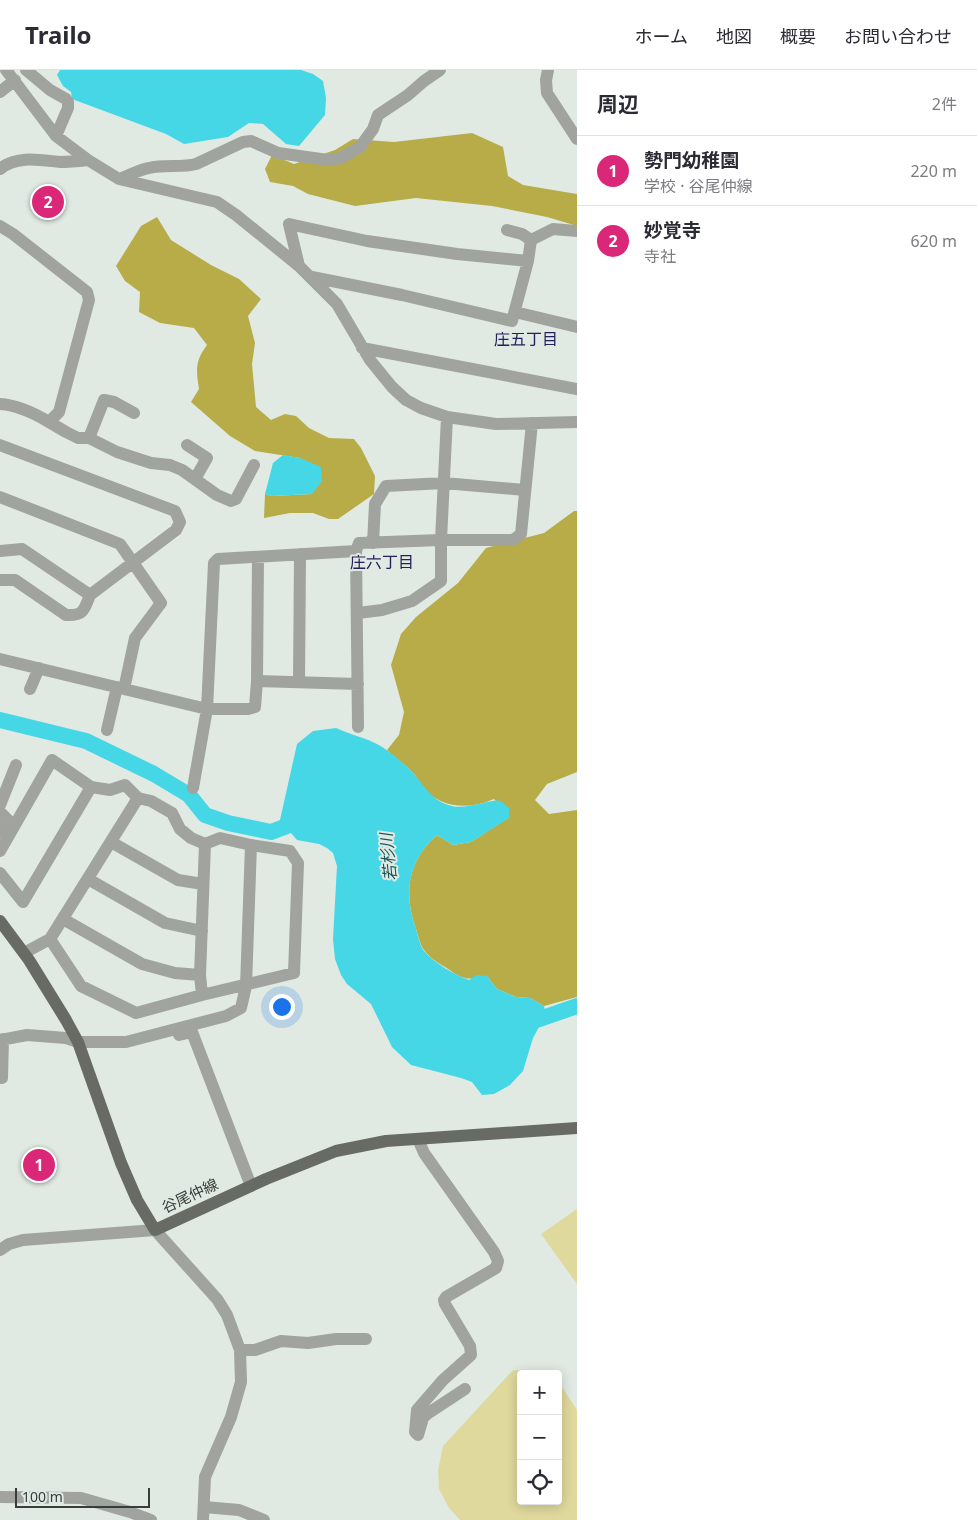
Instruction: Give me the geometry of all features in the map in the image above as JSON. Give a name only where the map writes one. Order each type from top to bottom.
[{"type":"main road","name":"谷尾仲線","points":[[0,921],[24,953],[78,1042],[121,1163],[137,1200],[155,1230],[251,1186],[336,1151],[386,1141],[577,1128]]},
{"type":"street","points":[[6,70],[56,136],[88,160],[119,179],[216,202],[236,215],[299,266],[337,304],[347,318],[362,348],[382,375],[406,400],[448,417],[496,424],[577,422]]},
{"type":"street","points":[[26,70],[68,102],[68,108],[56,136]]},
{"type":"street","points":[[119,179],[148,168],[189,166],[243,142],[252,141],[278,153],[328,160],[341,158],[360,147],[373,129],[378,115],[440,70]]},
{"type":"street","points":[[548,70],[546,80],[547,93],[577,139]]},
{"type":"street","points":[[0,92],[15,80]]},
{"type":"street","points":[[0,169],[12,161],[44,159],[61,162],[88,160]]},
{"type":"street","points":[[299,266],[289,224],[367,241],[457,254],[528,261]]},
{"type":"street","points":[[0,226],[87,292],[89,300],[60,412],[49,422]]},
{"type":"street","points":[[531,240],[553,229],[577,231]]},
{"type":"street","points":[[507,230],[522,234],[531,240]]},
{"type":"street","points":[[312,277],[402,295],[512,321],[528,261],[531,240]]},
{"type":"street","points":[[514,312],[577,327]]},
{"type":"street","points":[[362,348],[577,389]]},
{"type":"street","points":[[89,438],[104,400],[114,402],[134,413]]},
{"type":"street","points":[[0,404],[9,404],[27,411],[78,438],[89,438],[117,452],[151,463],[170,465],[182,470],[217,494],[231,501],[236,499],[254,464]]},
{"type":"street","points":[[358,613],[382,610],[412,601],[441,582],[441,540],[448,417]]},
{"type":"street","points":[[358,727],[356,552],[359,543],[513,540],[521,534],[532,423]]},
{"type":"street","points":[[0,445],[174,511],[180,522],[176,530],[90,595],[84,610],[81,614],[75,616],[66,615],[15,580],[0,580]]},
{"type":"street","points":[[187,445],[207,458],[195,479]]},
{"type":"street","points":[[373,543],[375,504],[386,486],[444,483],[525,490]]},
{"type":"street","points":[[0,497],[120,544],[161,603],[135,638],[107,730]]},
{"type":"street","points":[[0,551],[22,549],[90,595]]},
{"type":"street","points":[[193,788],[207,709],[214,564],[218,559],[356,552]]},
{"type":"street","points":[[299,682],[300,554]]},
{"type":"street","points":[[0,658],[207,709],[248,709],[254,706],[257,681],[258,557]]},
{"type":"street","points":[[30,689],[38,668]]},
{"type":"street","points":[[257,681],[358,684]]},
{"type":"street","points":[[0,851],[52,760],[91,787],[110,790],[125,785],[138,798],[151,801],[172,813],[180,829],[191,838],[205,844],[220,838],[290,851],[298,862],[294,973],[136,1013],[81,986],[50,940]]},
{"type":"street","points":[[0,805],[16,765]]},
{"type":"street","points":[[0,873],[23,902],[91,787]]},
{"type":"street","points":[[24,953],[50,940],[138,798]]},
{"type":"street","points":[[0,812],[8,820],[0,832]]},
{"type":"street","points":[[111,842],[178,880],[203,884]]},
{"type":"street","points":[[202,995],[200,975],[205,844]]},
{"type":"street","points":[[2,1078],[2,1039],[27,1035],[66,1038],[78,1042],[126,1042],[226,1016],[241,1008],[246,986],[251,845]]},
{"type":"street","points":[[88,879],[165,923],[202,931]]},
{"type":"street","points":[[63,918],[142,964],[175,973],[200,975]]},
{"type":"street","points":[[126,1042],[133,1046],[192,1032],[251,1186]]},
{"type":"street","points":[[418,1139],[424,1153],[494,1252],[498,1261],[496,1268],[446,1297],[445,1304],[470,1346],[471,1355],[443,1380],[417,1410],[415,1432],[418,1435],[423,1418],[427,1414],[465,1389]]},
{"type":"street","points":[[0,1250],[23,1240],[155,1230],[217,1299],[227,1315],[240,1350],[241,1382],[231,1417],[205,1477],[203,1520]]},
{"type":"street","points":[[240,1350],[255,1350],[281,1341],[308,1343],[336,1339],[366,1339]]},
{"type":"street","points":[[0,1497],[81,1498],[151,1520]]},
{"type":"street","points":[[204,1507],[239,1510],[264,1520]]},
{"type":"shaded area","points":[[472,133],[503,147],[508,176],[523,185],[577,194],[577,226],[547,217],[492,206],[416,198],[355,206],[308,194],[293,186],[270,182],[265,169],[272,155],[294,164],[335,150],[353,139],[394,142]]},
{"type":"shaded area","points":[[157,217],[171,240],[211,265],[239,279],[261,299],[248,316],[255,343],[252,364],[256,407],[271,420],[285,414],[296,416],[309,428],[329,438],[354,439],[361,448],[375,476],[374,494],[338,519],[329,519],[313,513],[290,513],[264,518],[265,494],[272,496],[312,494],[300,458],[255,451],[230,436],[191,402],[199,389],[197,376],[198,361],[207,345],[194,328],[160,323],[139,312],[140,292],[125,281],[116,266],[141,226]]},
{"type":"shaded area","points":[[574,511],[577,511],[577,772],[547,784],[535,800],[549,814],[577,810],[577,997],[544,1006],[530,998],[516,997],[497,989],[487,976],[464,978],[434,960],[421,945],[412,916],[409,890],[414,866],[420,855],[437,835],[453,845],[471,842],[508,818],[494,799],[485,803],[466,806],[438,800],[422,787],[414,774],[387,750],[399,735],[404,712],[391,665],[401,634],[416,617],[458,583],[486,548],[544,533]]},
{"type":"shaded area","points":[[577,1209],[577,1284],[541,1234]]},
{"type":"shaded area","points":[[513,1370],[517,1370],[517,1505],[562,1505],[562,1387],[577,1410],[577,1520],[460,1520],[449,1508],[439,1489],[438,1470],[443,1446]]},
{"type":"water","points":[[60,70],[301,70],[313,74],[323,81],[326,98],[325,115],[299,146],[286,144],[263,124],[249,123],[228,137],[184,144],[166,134],[72,99],[71,92],[63,86],[57,75]]},
{"type":"water","points":[[283,455],[300,458],[321,467],[322,481],[312,494],[272,496],[265,494],[273,463]]},
{"type":"water","points":[[336,728],[382,747],[395,756],[434,797],[445,804],[458,807],[497,801],[509,808],[509,818],[471,842],[453,845],[437,835],[427,845],[414,867],[409,891],[412,916],[420,944],[424,951],[434,960],[451,972],[469,980],[476,975],[487,976],[497,989],[516,997],[530,998],[544,1006],[546,1014],[533,1038],[523,1071],[510,1085],[494,1094],[482,1095],[472,1082],[411,1065],[392,1047],[371,1004],[347,984],[341,975],[335,959],[333,939],[337,866],[333,853],[319,844],[297,840],[280,820],[297,744],[313,731]]},
{"type":"waterway","name":"若杉川","points":[[0,720],[86,741],[154,774],[189,795],[205,815],[228,823],[271,832],[295,823],[302,815]]},
{"type":"waterway","name":"若杉川","points":[[525,1026],[577,1006]]},
{"type":"place","name":"妙覚寺","points":[[48,202]]},
{"type":"place","name":"勢門幼稚園","points":[[39,1165]]},
{"type":"district","name":"庄五丁目","points":[[526,339]]},
{"type":"district","name":"庄六丁目","points":[[382,562]]}]
